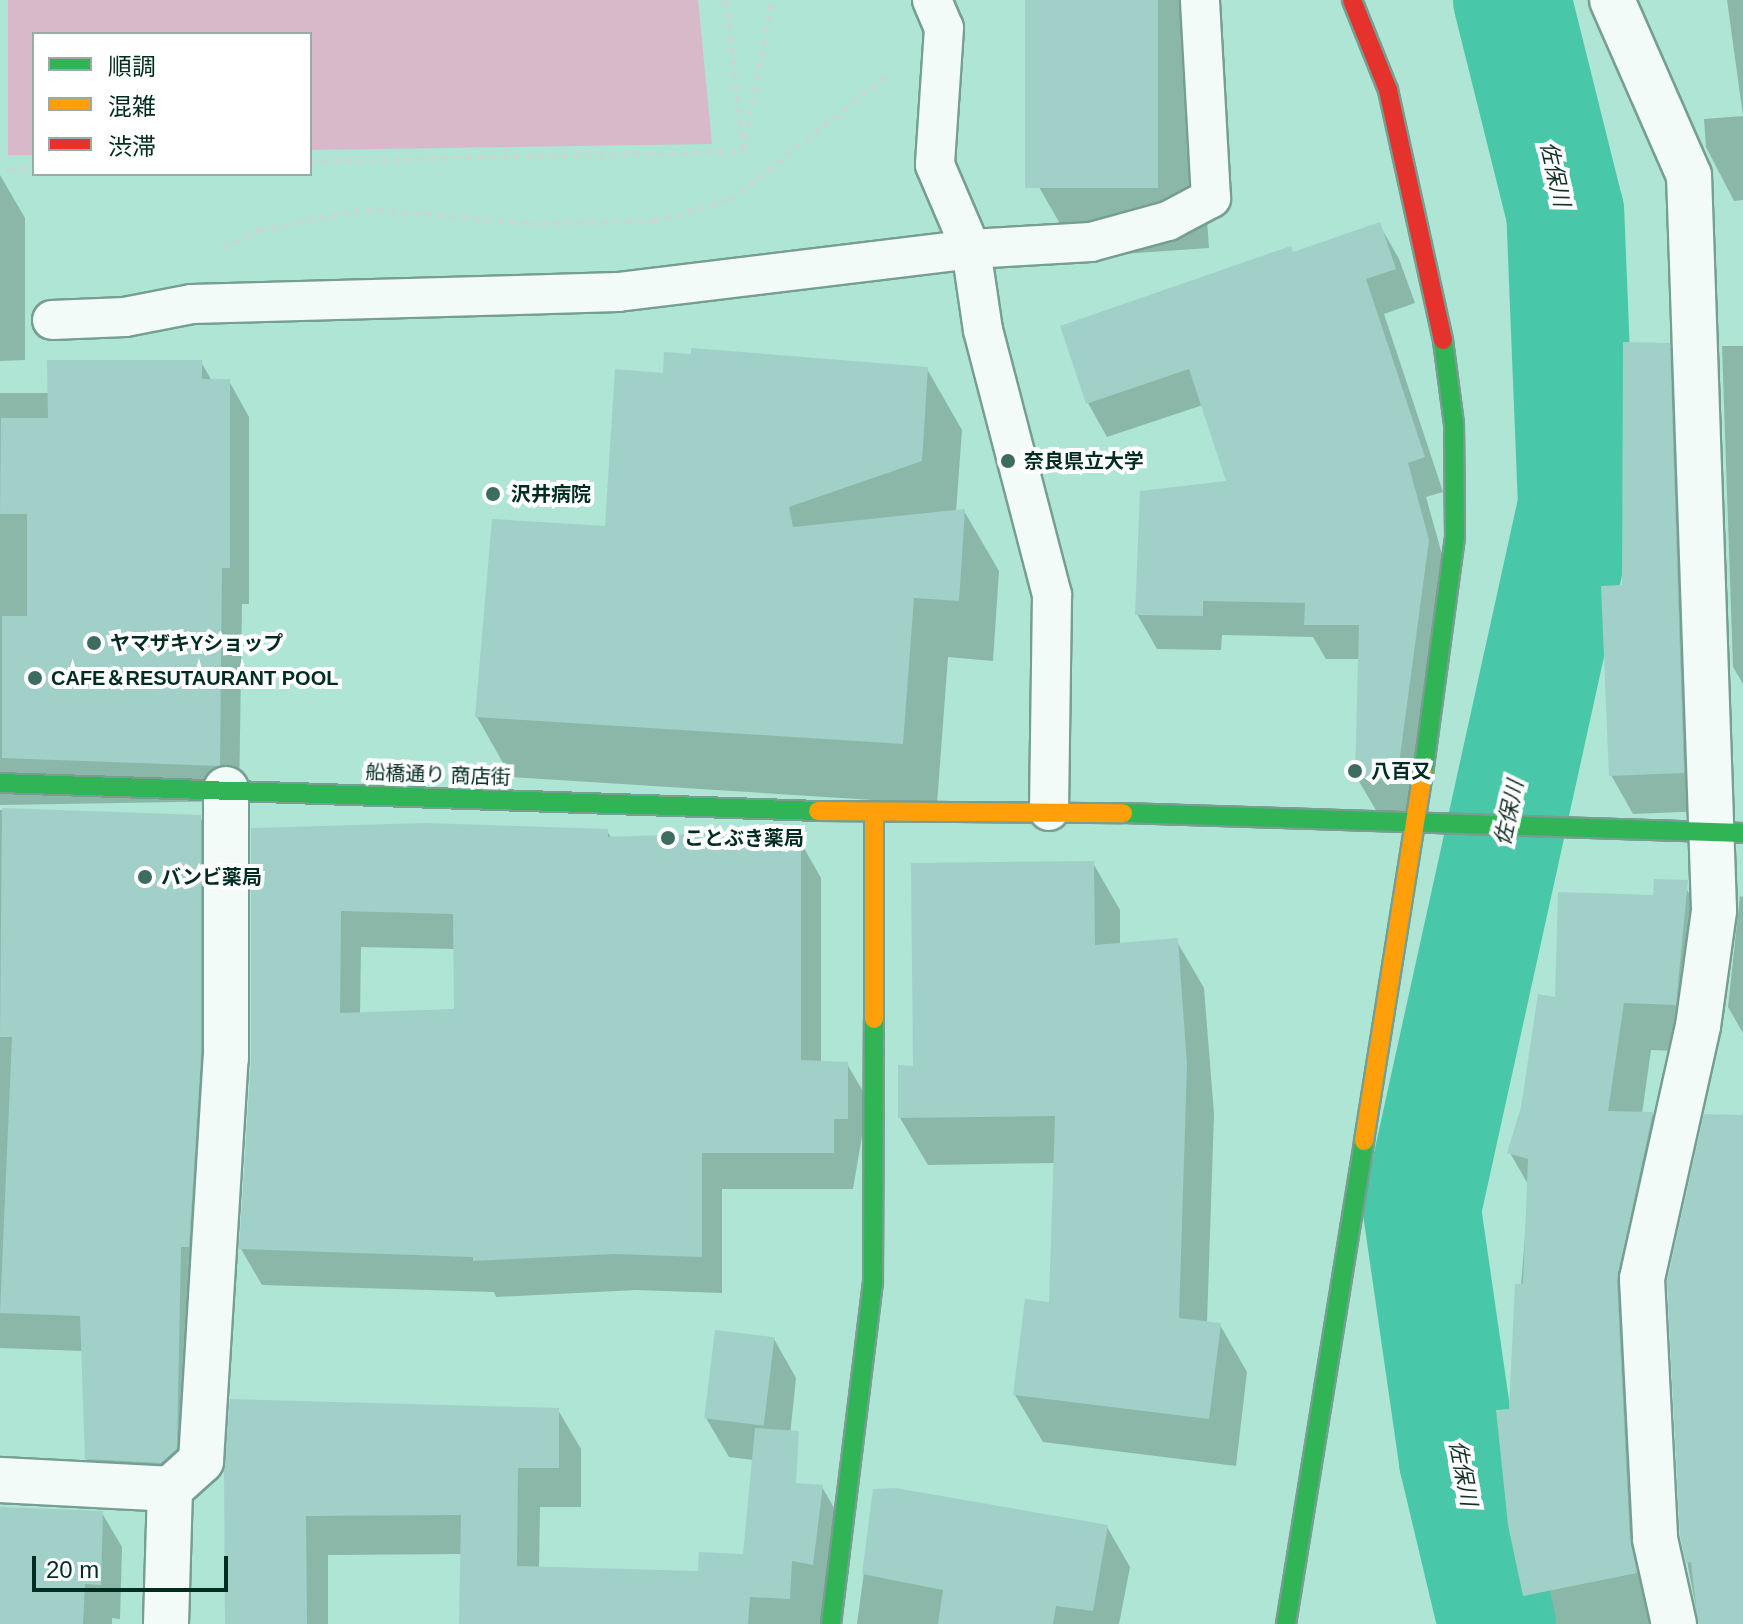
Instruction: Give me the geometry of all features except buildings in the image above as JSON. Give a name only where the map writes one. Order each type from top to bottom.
[{"type":"street","points":[[1286,1624],[1416,824],[1455,536],[1454,424],[1443,339],[1388,90],[1352,0]]},
{"type":"street","points":[[1612,0],[1689,175],[1728,833],[1698,1026],[1642,1279],[1655,1539],[1674,1624]]},
{"type":"street","name":"船橋通り 商店街","points":[[0,783],[874,813],[1049,811],[1728,833]]},
{"type":"street","points":[[0,1480],[170,1489],[201,1461],[226,1058],[226,789]]},
{"type":"street","points":[[831,1624],[873,1283],[874,813]]},
{"type":"street","points":[[166,1624],[170,1489]]},
{"type":"lane","points":[[52,320],[125,317],[192,304],[618,292],[971,249],[1091,242],[1168,221],[1211,198],[1200,0]]},
{"type":"lane","points":[[938,14],[935,165],[971,249],[983,330],[1052,595],[1049,811]]},
{"type":"path","points":[[726,0],[743,151]]},
{"type":"path","points":[[743,151],[772,0]]},
{"type":"path","points":[[217,250],[260,230],[366,209],[529,223],[653,221],[730,200],[788,159],[938,14]]},
{"type":"path","points":[[312,161],[743,151]]},
{"type":"path","points":[[9,169],[32,168]]},
{"type":"shaded area","points":[[8,0],[698,0],[712,144],[312,150],[312,32],[32,32],[32,155],[8,155]]},
{"type":"waterway","name":"佐保川","points":[[1497,1624],[1458,1460],[1422,1209],[1577,505],[1565,212],[1512,0]]},
{"type":"traffic: fast","points":[[1423,774],[1455,536],[1454,424],[1443,340]]},
{"type":"traffic: fast","points":[[0,783],[818,811]]},
{"type":"traffic: fast","points":[[1123,813],[1743,833]]},
{"type":"traffic: fast","points":[[831,1624],[873,1283],[874,1019]]},
{"type":"traffic: fast","points":[[1286,1624],[1364,1141]]},
{"type":"traffic: slow","points":[[1364,1141],[1423,774]]},
{"type":"traffic: slow","points":[[818,811],[1123,813]]},
{"type":"traffic: slow","points":[[874,813],[874,1019]]},
{"type":"traffic: jam","points":[[1352,0],[1388,90],[1443,340]]},
{"type":"place","name":"奈良県立大学","points":[[1008,461]]},
{"type":"place","name":"沢井病院","points":[[493,494]]},
{"type":"place","name":"ヤマザキYショップ","points":[[94,643]]},
{"type":"place","name":"CAFE＆RESUTAURANT POOL","points":[[35,678]]},
{"type":"place","name":"八百又","points":[[1355,771]]},
{"type":"place","name":"ことぶき薬局","points":[[668,838]]},
{"type":"place","name":"バンビ薬局","points":[[145,877]]}]
